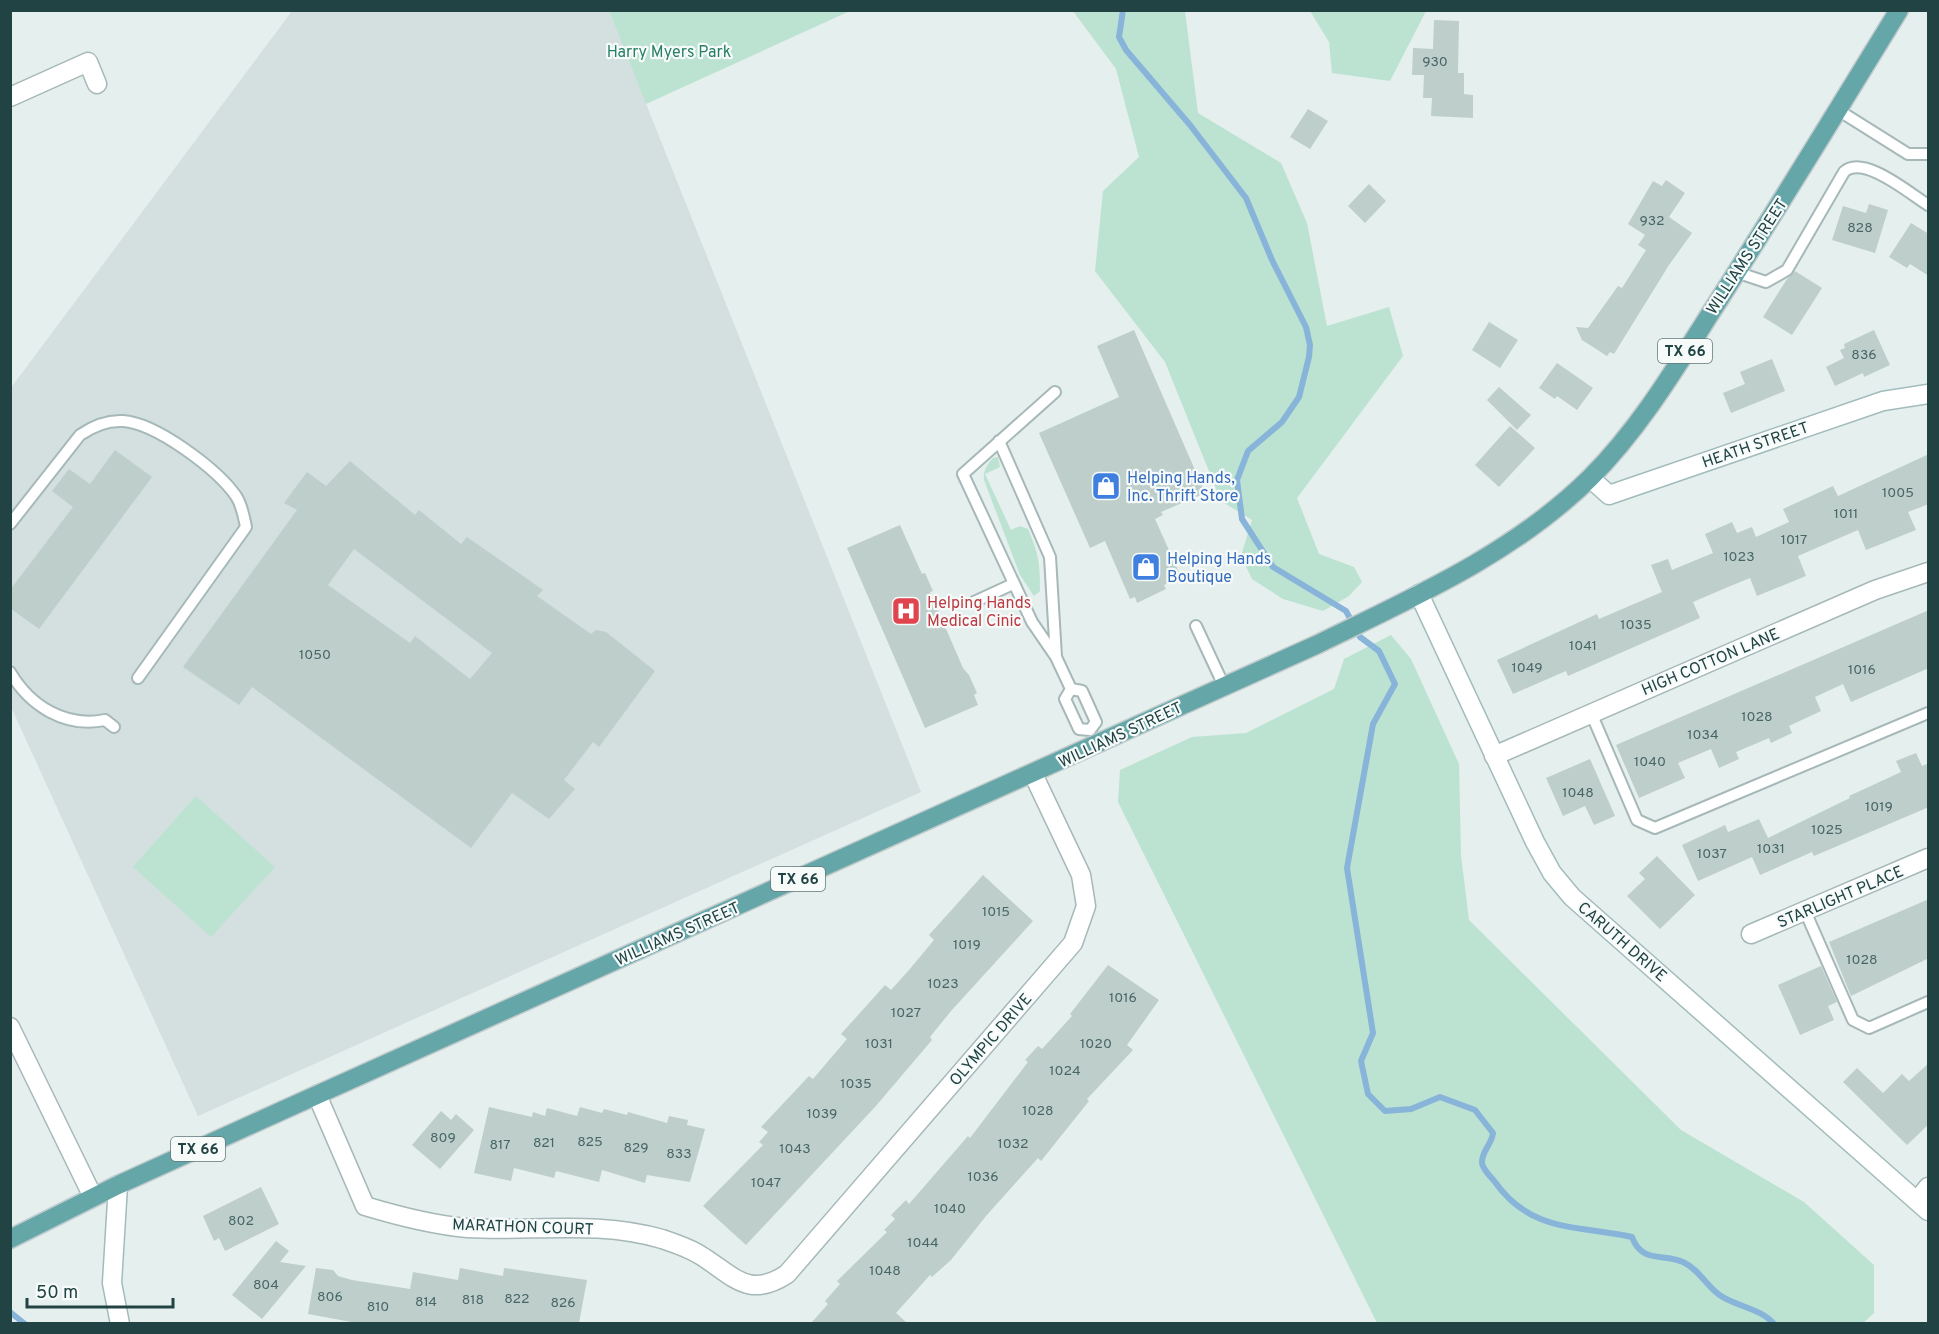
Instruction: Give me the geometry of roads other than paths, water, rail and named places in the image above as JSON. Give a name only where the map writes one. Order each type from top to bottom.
[{"type":"main road","name":"WILLIAMS STREET","points":[[118,1185],[1033,774],[1093,737],[1224,686],[1316,645],[1476,564],[1514,539],[1590,478],[1644,415],[1736,273],[1899,10]]},
{"type":"main road","name":"TX 66","points":[[10,1239],[118,1185]]},
{"type":"street","points":[[10,97],[88,62],[97,84]]},
{"type":"street","name":"HEATH STREET","points":[[1590,478],[1609,495],[1883,401],[1929,394]]},
{"type":"street","name":"HIGH COTTON LANE","points":[[1494,756],[1875,590],[1929,572]]},
{"type":"street","name":"CARUTH DRIVE","points":[[1419,594],[1535,842],[1552,873],[1572,897],[1925,1199]]},
{"type":"street","name":"OLYMPIC DRIVE","points":[[787,1274],[1073,943],[1086,906],[1081,875],[1033,774]]},
{"type":"street","name":"STARLIGHT PLACE","points":[[1751,934],[1929,858]]},
{"type":"street","points":[[10,1027],[93,1197]]},
{"type":"street","name":"MARATHON COURT","points":[[317,1095],[365,1206],[411,1219],[467,1228],[569,1226],[626,1230],[698,1253],[741,1283],[755,1286],[773,1283],[787,1274]]},
{"type":"street","points":[[118,1185],[112,1283],[120,1323]]},
{"type":"lane","points":[[1838,110],[1908,154],[1929,154]]},
{"type":"lane","points":[[1736,273],[1766,282],[1787,270],[1844,172],[1850,167],[1858,165],[1870,169],[1929,205]]},
{"type":"lane","points":[[1055,392],[963,474],[1032,622],[1056,657]]},
{"type":"lane","points":[[10,524],[80,435],[95,424],[123,421],[169,438],[224,482],[237,498],[246,527],[138,678]]},
{"type":"lane","points":[[999,441],[1050,557],[1056,657],[1079,729],[1093,737],[1096,722],[1082,691],[1068,694]]},
{"type":"lane","points":[[975,602],[1014,584]]},
{"type":"lane","points":[[1196,626],[1224,686]]},
{"type":"lane","points":[[10,672],[18,685],[50,713],[88,723],[105,720],[114,727]]},
{"type":"lane","points":[[1591,713],[1637,820],[1655,828],[1929,713]]},
{"type":"lane","points":[[1805,911],[1853,1020],[1869,1028],[1929,1002]]},
{"type":"waterway","points":[[1123,10],[1119,37],[1126,50],[1190,125],[1246,198],[1272,260],[1306,327],[1310,345],[1309,357],[1299,397],[1282,422],[1248,451],[1237,480],[1242,519],[1273,567],[1346,611],[1360,637],[1379,651],[1395,684],[1373,724],[1347,868],[1373,1033],[1361,1061],[1368,1094],[1385,1111],[1411,1109],[1440,1097],[1475,1110],[1493,1133],[1482,1159],[1484,1168],[1509,1199],[1524,1210],[1540,1219],[1557,1224],[1632,1237],[1641,1251],[1654,1256],[1675,1259],[1689,1265],[1721,1296],[1762,1314],[1774,1324]]},
{"type":"waterway","points":[[10,1312],[25,1324]]},
{"type":"place","name":"Helping Hands, Inc. Thrift Store","points":[[1106,486]]},
{"type":"place","name":"Helping Hands Boutique","points":[[1146,567]]},
{"type":"place","name":"Helping Hands Medical Cinic","points":[[906,611]]},
{"type":"park label","name":"Harry Myers Park","points":[[669,51]]}]
